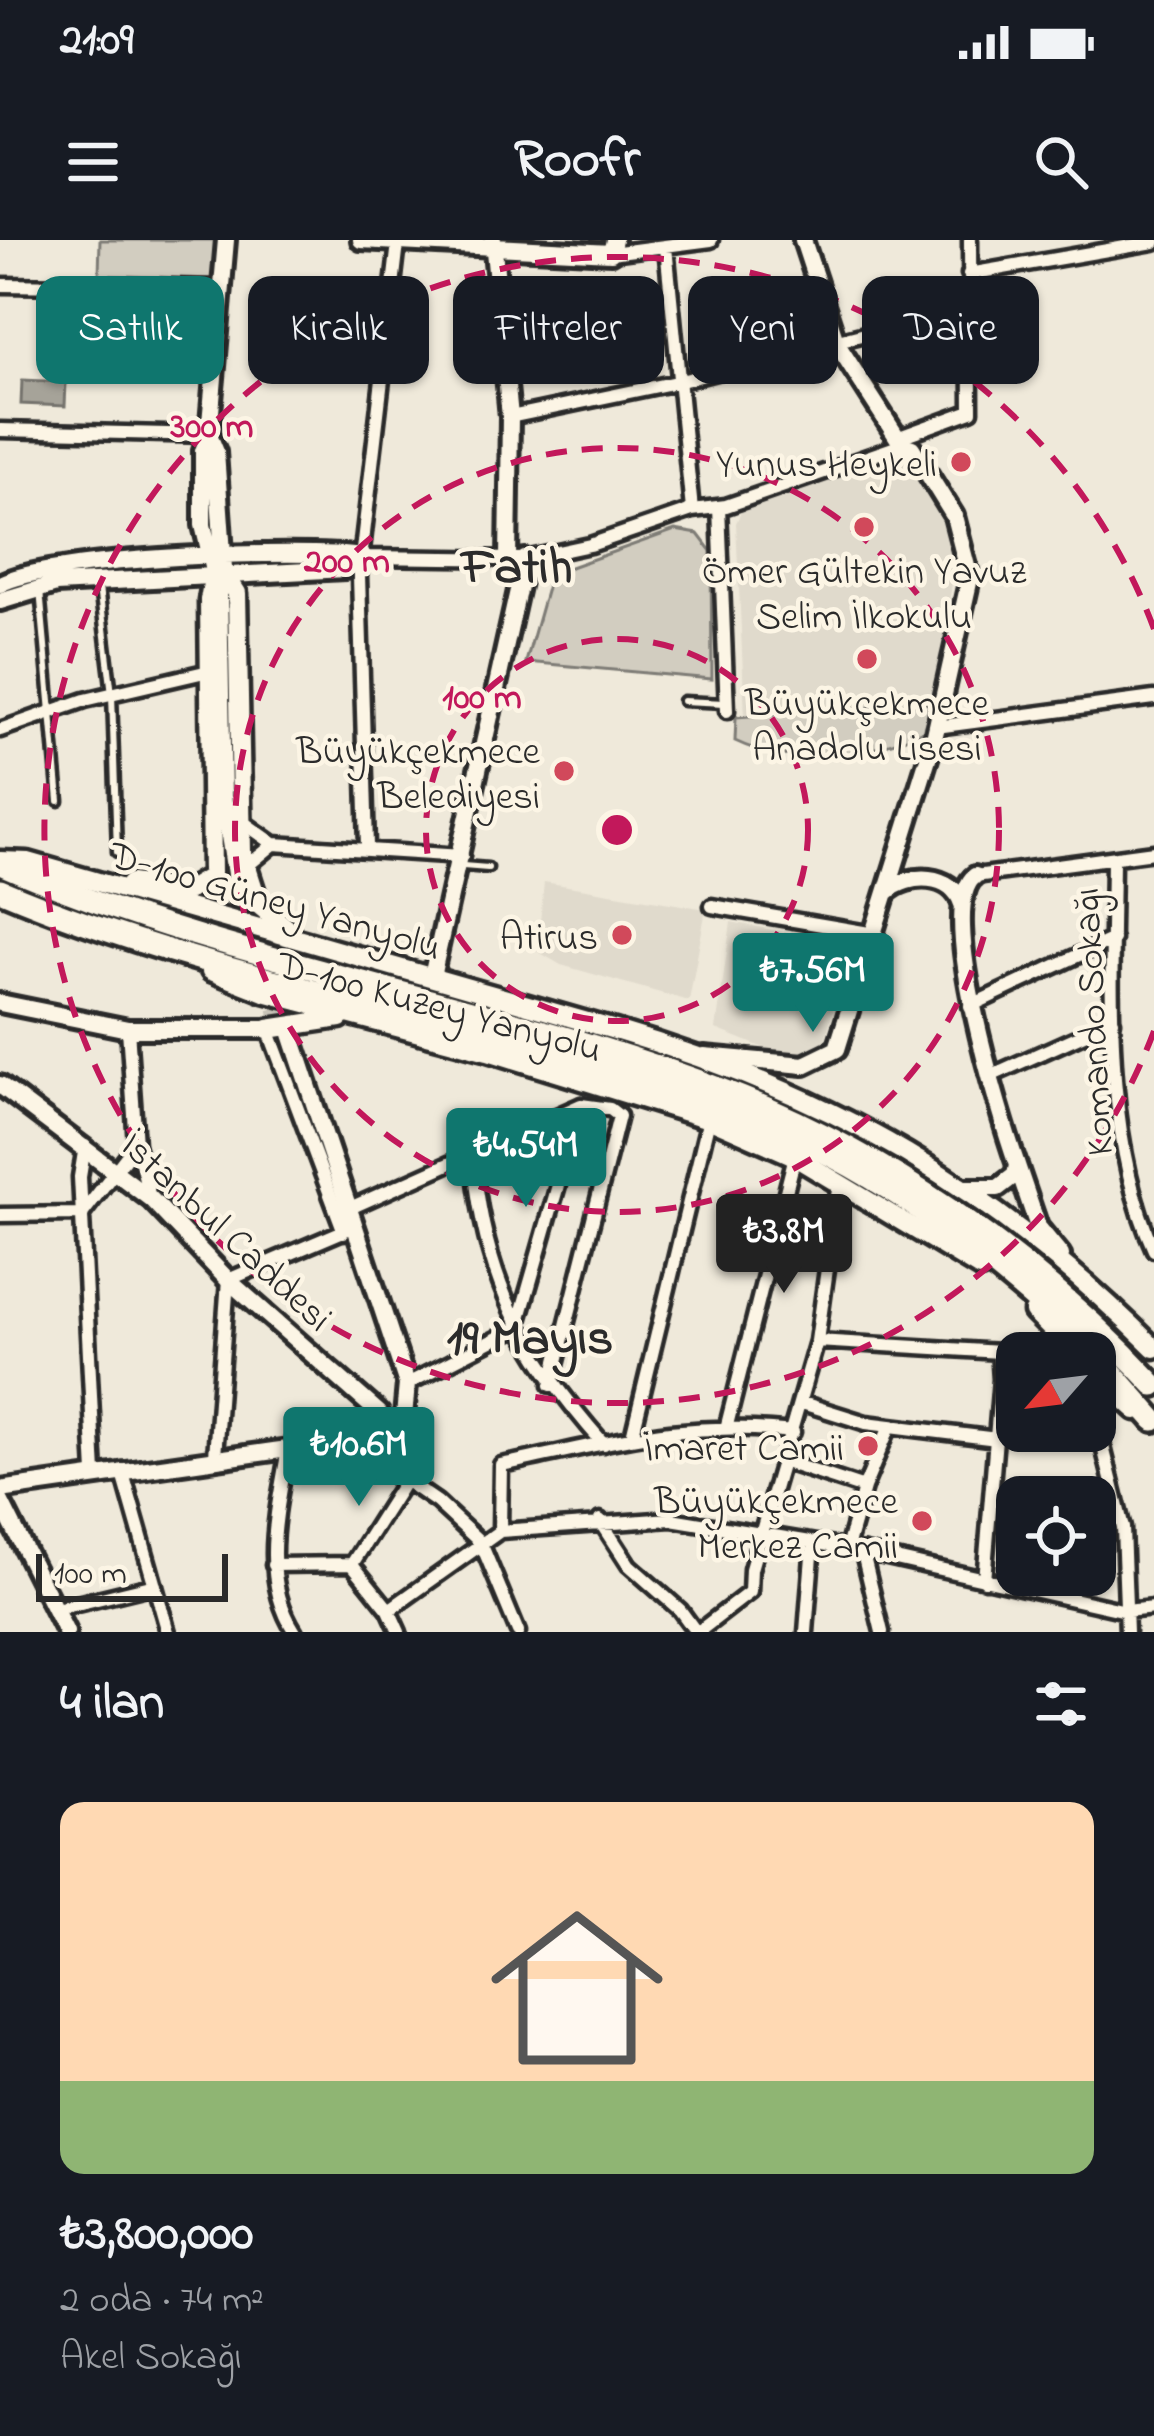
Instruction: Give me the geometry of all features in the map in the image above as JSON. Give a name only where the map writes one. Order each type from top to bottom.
[{"type":"highway","points":[[0,862],[128,913],[638,1061],[754,1102],[854,1150],[946,1208],[1060,1295],[1154,1384]]},
{"type":"highway","points":[[0,890],[82,925],[570,1061],[794,1137],[946,1227],[1070,1332]]},
{"type":"highway","points":[[1116,1378],[1154,1423]]},
{"type":"main road","points":[[222,276],[226,240]]},
{"type":"main road","points":[[361,240],[612,247]]},
{"type":"main road","points":[[803,240],[815,276]]},
{"type":"main road","points":[[432,977],[460,861],[517,559],[510,417],[493,244]]},
{"type":"main road","points":[[700,1056],[804,1065],[827,1058],[845,1034],[869,933],[899,856],[937,727],[970,578],[954,515],[838,346]]},
{"type":"main road","points":[[213,384],[209,436],[203,451],[203,520],[237,596],[238,814],[245,868],[259,905],[302,940]]},
{"type":"main road","points":[[0,584],[218,560],[345,569],[364,557]]},
{"type":"main road","points":[[0,601],[36,580],[99,581],[218,560]]},
{"type":"main road","points":[[98,883],[189,890],[212,876],[208,600],[218,560]]},
{"type":"main road","points":[[218,560],[230,815],[243,898]]},
{"type":"main road","points":[[899,856],[910,872],[975,876]]},
{"type":"main road","name":"D-100 Güney Yanyolu","points":[[0,862],[28,862],[700,1056],[842,1114],[962,1187],[1078,1273],[1144,1329],[1154,1348]]},
{"type":"main road","points":[[975,876],[967,884],[964,911],[970,1006],[1038,1227],[1078,1273]]},
{"type":"main road","points":[[887,892],[902,882],[945,881],[959,894],[964,911]]},
{"type":"main road","name":"D-100 Kuzey Yanyolu","points":[[82,925],[264,992],[710,1119],[795,1156],[970,1259],[1056,1332]]},
{"type":"main road","points":[[0,1490],[288,1449],[374,1460],[403,1428],[409,1411],[407,1384],[264,992]]},
{"type":"main road","points":[[0,1003],[128,1029],[281,1032],[361,1017]]},
{"type":"main road","name":"İstanbul Caddesi","points":[[0,1085],[85,1144],[151,1199],[228,1280],[379,1413],[390,1442]]},
{"type":"main road","points":[[962,1187],[998,1188],[1015,1174],[1017,1165]]},
{"type":"main road","points":[[1116,1391],[1154,1423]]},
{"type":"main road","points":[[0,1500],[66,1632]]},
{"type":"street","points":[[612,247],[665,247],[711,240]]},
{"type":"street","points":[[364,557],[517,559],[590,545],[692,510],[719,506],[970,411],[970,240]]},
{"type":"street","points":[[969,274],[1154,242]]},
{"type":"street","points":[[367,846],[359,575],[398,243]]},
{"type":"street","points":[[665,247],[692,510]]},
{"type":"street","points":[[0,285],[36,285]]},
{"type":"street","points":[[510,417],[688,379]]},
{"type":"street","points":[[0,430],[209,436]]},
{"type":"street","points":[[719,506],[726,707]]},
{"type":"street","points":[[0,574],[36,580]]},
{"type":"street","points":[[0,730],[112,694],[209,671]]},
{"type":"street","points":[[937,727],[1154,698]]},
{"type":"street","points":[[238,814],[248,830],[274,844],[367,846],[460,861]]},
{"type":"street","points":[[245,868],[274,844]]},
{"type":"street","points":[[975,876],[1154,852]]},
{"type":"street","name":"Komando Sokağı","points":[[1113,859],[1113,1021],[1129,1180],[1154,1250]]},
{"type":"street","points":[[712,906],[869,933]]},
{"type":"street","points":[[970,1006],[1113,939]]},
{"type":"street","points":[[991,1076],[1113,1021]]},
{"type":"street","points":[[128,1029],[136,1144],[151,1199]]},
{"type":"street","points":[[407,1384],[517,1328],[581,1106]]},
{"type":"street","points":[[215,1456],[228,1280],[350,1222],[473,1153],[581,1106],[610,1109],[619,1116],[551,1385]]},
{"type":"street","points":[[632,1437],[710,1119]]},
{"type":"street","points":[[85,1144],[82,1214],[94,1474]]},
{"type":"street","points":[[82,1214],[136,1144]]},
{"type":"street","points":[[473,1153],[477,1204],[517,1328],[551,1385],[604,1444]]},
{"type":"street","points":[[727,1425],[795,1156]]},
{"type":"street","points":[[600,1520],[629,1565],[669,1599],[697,1632],[750,1592],[817,1341],[839,1182]]},
{"type":"street","points":[[0,1215],[82,1214]]},
{"type":"street","points":[[1042,1318],[1051,1332]]},
{"type":"street","points":[[817,1341],[996,1351]]},
{"type":"street","points":[[802,1403],[890,1426],[996,1438]]},
{"type":"street","points":[[500,1531],[501,1465],[632,1437],[727,1425],[794,1432]]},
{"type":"street","points":[[848,1548],[864,1488],[890,1426]]},
{"type":"street","points":[[288,1449],[274,1565],[277,1593],[295,1632]]},
{"type":"street","points":[[984,1580],[996,1449]]},
{"type":"street","points":[[1104,1452],[1123,1528],[1127,1632]]},
{"type":"street","points":[[374,1460],[406,1479],[482,1543],[518,1632]]},
{"type":"street","points":[[785,1462],[864,1488]]},
{"type":"street","points":[[122,1470],[168,1632]]},
{"type":"street","points":[[352,1564],[406,1479]]},
{"type":"street","points":[[389,1610],[500,1531],[600,1520],[671,1519],[848,1548],[1126,1611],[1154,1608]]},
{"type":"street","points":[[806,1632],[813,1543]]},
{"type":"street","points":[[863,1552],[882,1632]]},
{"type":"street","points":[[274,1565],[352,1564]]},
{"type":"street","points":[[352,1564],[389,1610],[399,1632]]},
{"type":"street","points":[[56,1609],[154,1585]]},
{"type":"lane","points":[[36,580],[59,801]]},
{"type":"lane","points":[[99,581],[112,694],[117,852]]},
{"type":"lane","points":[[683,701],[726,707]]},
{"type":"lane","points":[[460,861],[488,868]]},
{"type":"shaded area","points":[[100,240],[218,240],[213,276],[99,275]]},
{"type":"shaded area","points":[[22,380],[66,384],[65,406],[21,404]]},
{"type":"shaded area","points":[[896,456],[913,467],[934,500],[957,554],[932,703],[745,717],[736,523],[742,510]]},
{"type":"shaded area","points":[[675,530],[698,534],[711,551],[712,679],[526,662],[551,574]]},
{"type":"shaded area","points":[[932,703],[923,731],[854,753],[781,755],[735,741],[736,717]]},
{"type":"shaded area","points":[[544,882],[706,909],[689,1001],[561,965],[537,951]]},
{"type":"shaded area","points":[[731,922],[851,945],[823,1048],[794,1060],[716,1029]]},
{"type":"tunnel","points":[[246,897],[267,962]]},
{"type":"tunnel","points":[[268,985],[284,1035]]},
{"type":"place","name":"Yunus Heykeli","points":[[961,462]]},
{"type":"place","name":"Ömer Gültekin Yavuz Selim İlkokulu","points":[[864,527]]},
{"type":"place","name":"Büyükçekmece Anadolu Lisesi","points":[[867,659]]},
{"type":"place","name":"Büyükçekmece Belediyesi","points":[[564,771]]},
{"type":"place","name":"Atirus","points":[[622,935]]},
{"type":"place","name":"İmaret Camii","points":[[868,1446]]},
{"type":"place","name":"Büyükçekmece Merkez Camii","points":[[922,1521]]},
{"type":"district","name":"Fatih","points":[[517,564]]},
{"type":"district","name":"19 Mayıs","points":[[530,1335]]}]
